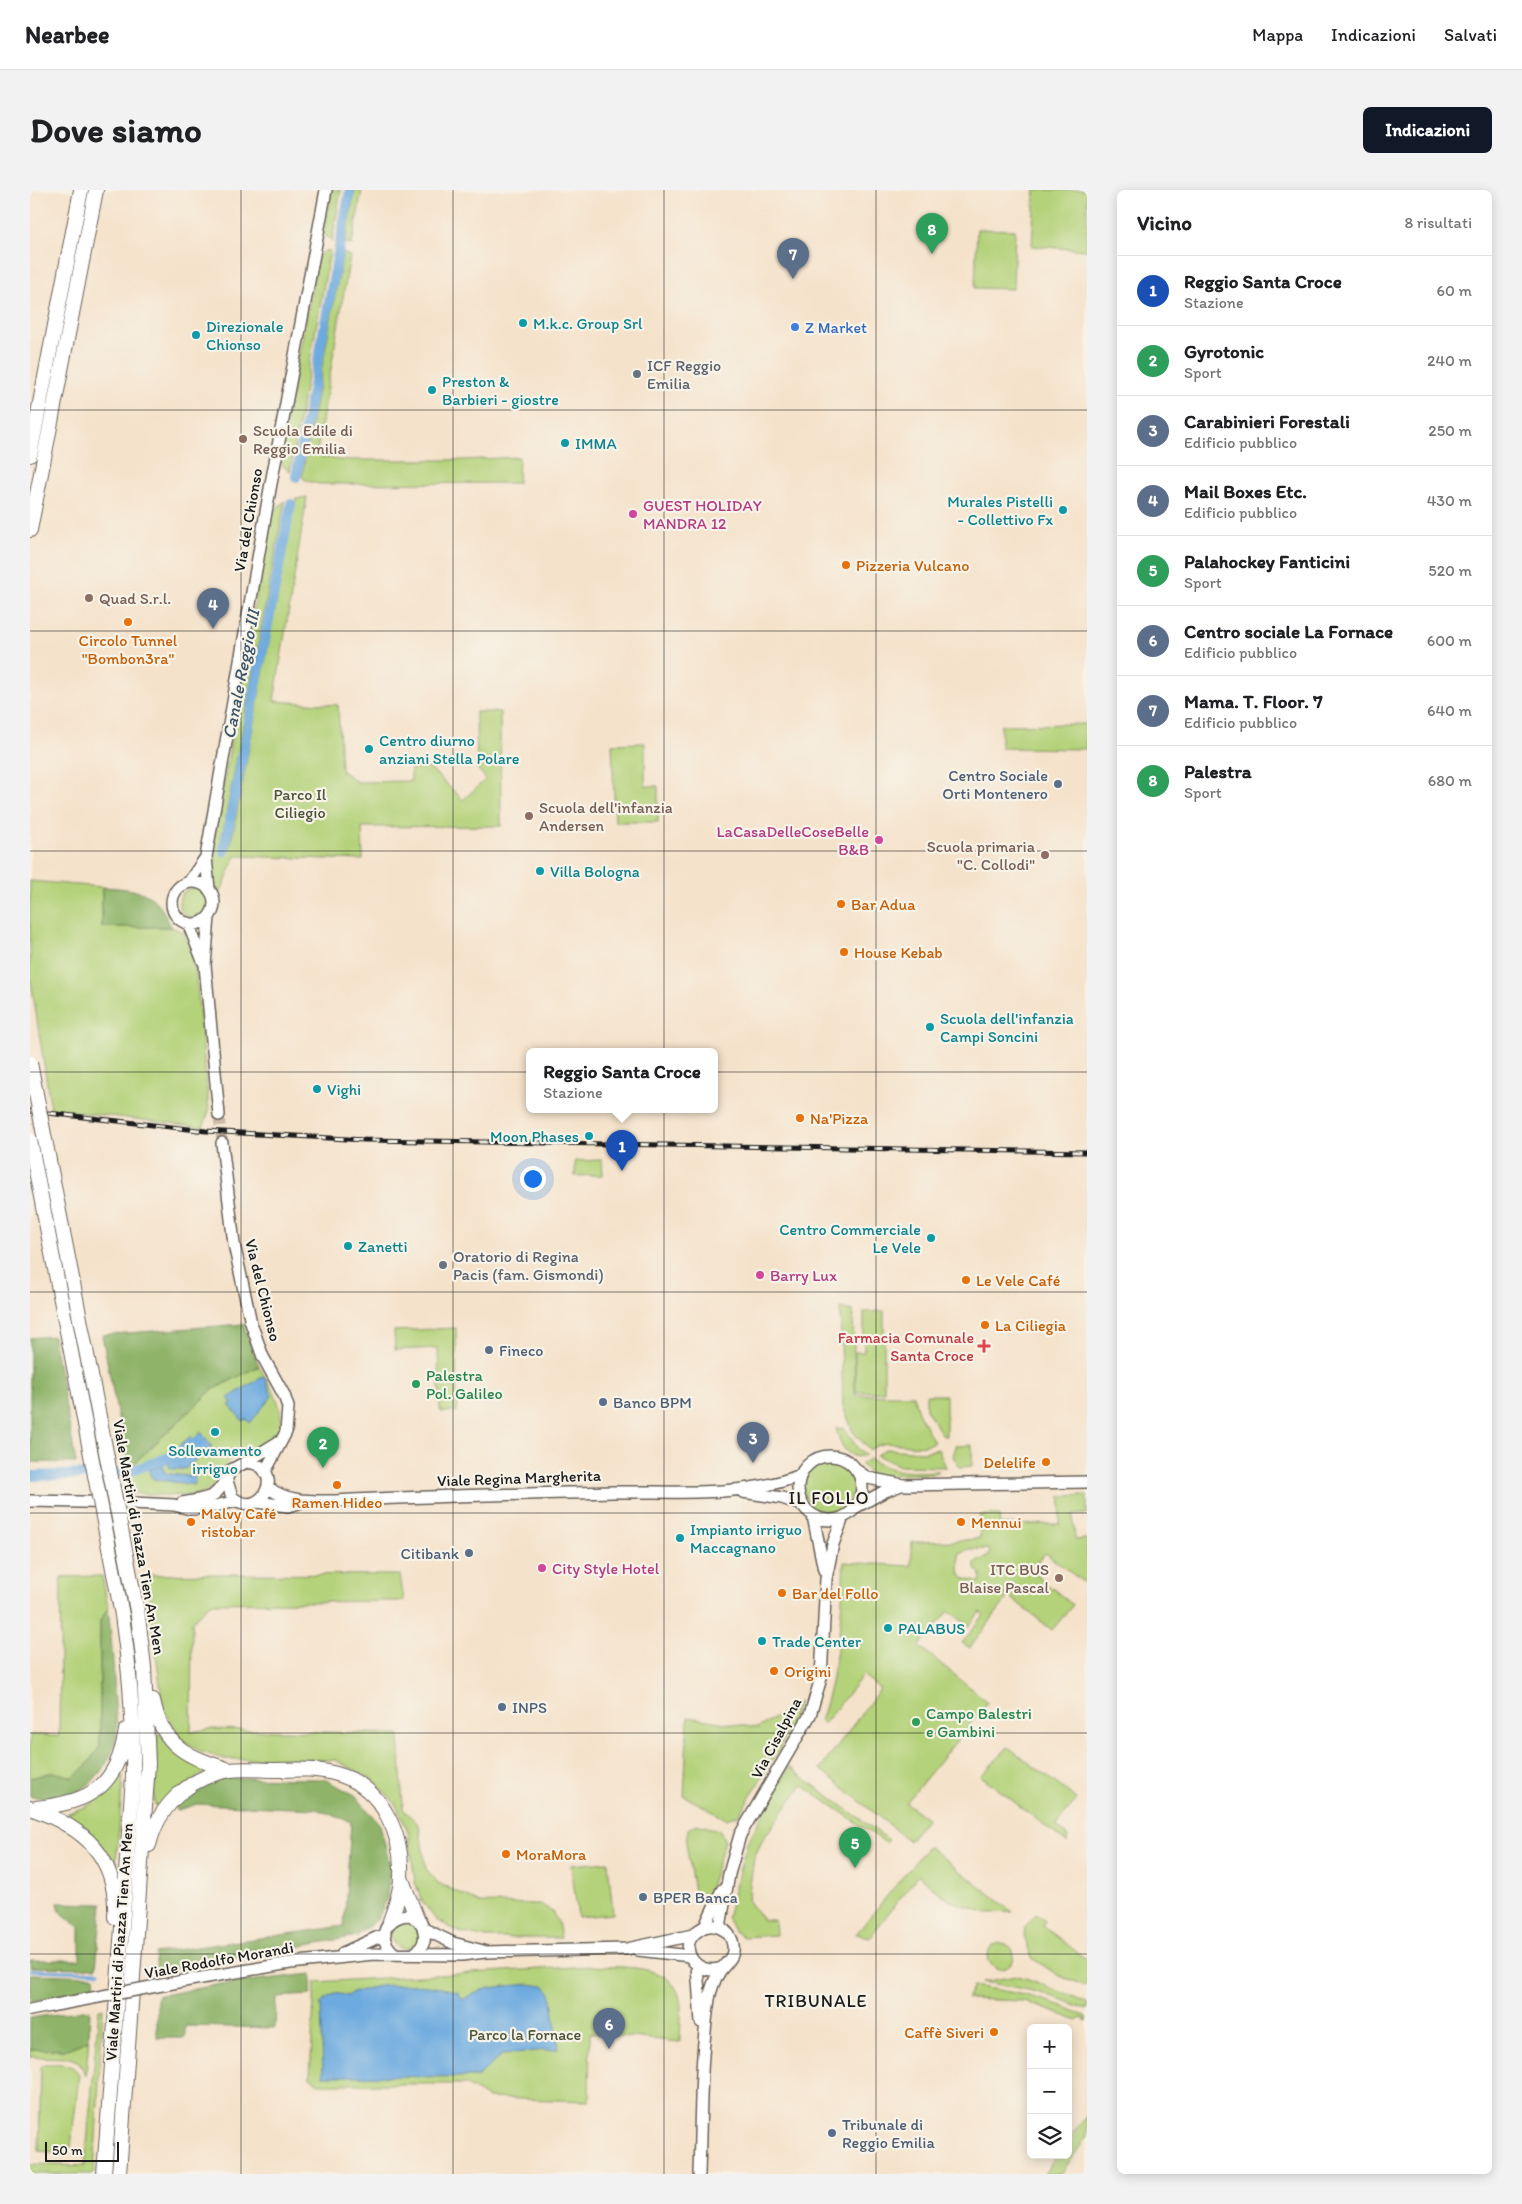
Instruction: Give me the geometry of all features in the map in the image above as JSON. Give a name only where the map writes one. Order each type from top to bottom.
[{"type":"highway","points":[[30,455],[81,190]]},
{"type":"highway","points":[[30,530],[96,190]]},
{"type":"highway","name":"Viale Martiri di Piazza Tien An Men","points":[[30,1063],[138,1616],[144,1667],[148,1764],[119,2174]]},
{"type":"highway","name":"Viale Martiri di Piazza Tien An Men","points":[[30,1140],[122,1616],[132,1700],[133,1777],[104,2174]]},
{"type":"highway","points":[[144,1667],[156,1715],[170,1740],[192,1757],[230,1770],[313,1770],[343,1776],[357,1782],[380,1803],[388,1816],[398,1848],[401,1877],[420,1924]]},
{"type":"highway","points":[[119,1966],[114,1927],[114,1888],[105,1862],[84,1835],[71,1825],[30,1808],[72,1803],[91,1793],[103,1783],[114,1770],[122,1754],[132,1700]]},
{"type":"highway","points":[[141,1880],[156,1823],[171,1801],[196,1782],[230,1770]]},
{"type":"highway","points":[[388,1927],[401,1877]]},
{"type":"main road","name":"Via del Chionso","points":[[219,1115],[205,965],[209,917],[214,902],[210,889],[206,857],[268,499],[326,190]]},
{"type":"main road","name":"Via del Chionso","points":[[205,965],[188,923],[177,916],[172,904],[175,892],[189,882],[206,857]]},
{"type":"main road","points":[[189,882],[200,883],[210,889]]},
{"type":"main road","points":[[188,923],[199,923],[209,917]]},
{"type":"main road","name":"Via del Chionso","points":[[222,1143],[234,1244],[251,1323],[263,1357],[287,1402],[288,1421],[282,1438],[265,1472]]},
{"type":"main road","points":[[174,1505],[206,1499],[221,1489],[227,1481],[231,1470],[269,1450],[282,1438]]},
{"type":"main road","name":"Viale Regina Margherita","points":[[268,1487],[278,1495],[305,1501],[572,1493],[734,1491],[775,1485],[801,1475],[809,1464],[823,1457],[841,1459],[868,1478],[903,1485],[1087,1482]]},
{"type":"main road","points":[[30,1501],[174,1505],[191,1509],[206,1508],[237,1501],[249,1504],[262,1499],[268,1487],[265,1472],[257,1464],[246,1462]]},
{"type":"main road","points":[[856,1470],[862,1489],[856,1507]]},
{"type":"main road","points":[[801,1475],[798,1485],[802,1505]]},
{"type":"main road","points":[[227,1481],[229,1492],[237,1501]]},
{"type":"main road","name":"Viale Regina Margherita","points":[[843,1518],[856,1507],[885,1491],[903,1485]]},
{"type":"main road","name":"Viale Regina Margherita","points":[[734,1491],[782,1498],[802,1505],[813,1516]]},
{"type":"main road","name":"Viale Regina Margherita","points":[[256,1502],[288,1506],[305,1501]]},
{"type":"main road","points":[[813,1516],[828,1520],[843,1518]]},
{"type":"main road","name":"Via Cisalpina","points":[[813,1516],[821,1544],[826,1579]]},
{"type":"main road","name":"Via Cisalpina","points":[[720,1927],[729,1874],[740,1835],[810,1715],[821,1678],[826,1579],[833,1544],[843,1518]]},
{"type":"main road","name":"Via Cisalpina","points":[[693,1935],[705,1926],[729,1874]]},
{"type":"main road","name":"Viale Rodolfo Morandi","points":[[325,1960],[388,1927],[401,1916],[420,1924],[453,1943],[485,1952]]},
{"type":"main road","points":[[415,1953],[424,1941],[420,1924]]},
{"type":"main road","points":[[703,2037],[711,1987],[722,1968],[729,1962],[734,1948],[729,1935],[720,1927],[705,1926]]},
{"type":"main road","points":[[388,1927],[388,1947],[394,1953]]},
{"type":"main road","points":[[693,1935],[688,1949],[690,1956],[697,1966],[703,2037],[699,2174]]},
{"type":"main road","name":"Viale Rodolfo Morandi","points":[[627,1949],[693,1935]]},
{"type":"main road","name":"Viale Rodolfo Morandi","points":[[30,2010],[240,1970],[394,1953],[403,1956],[415,1953],[462,1955],[485,1952],[627,1949],[690,1956]]},
{"type":"main road","points":[[697,1966],[709,1971],[722,1968]]},
{"type":"green space","points":[[332,190],[341,190],[332,241],[323,233]]},
{"type":"green space","points":[[355,190],[362,190],[352,245],[345,243]]},
{"type":"green space","points":[[1035,190],[1087,190],[1087,250],[1032,246]]},
{"type":"green space","points":[[977,229],[1015,230],[1013,289],[975,288]]},
{"type":"green space","points":[[325,251],[330,251],[290,471],[283,466],[279,456],[318,257]]},
{"type":"green space","points":[[343,253],[350,256],[317,451],[322,457],[339,460],[463,460],[519,457],[518,483],[319,484],[307,481],[302,477]]},
{"type":"green space","name":"Parco Il Ciliegio","points":[[307,497],[274,701],[338,705],[341,770],[357,782],[411,781],[411,768],[430,768],[463,800],[486,779],[477,768],[476,712],[500,712],[501,826],[362,827],[363,860],[236,856],[219,896],[211,882],[213,845],[269,520],[274,510],[285,501],[220,847],[230,849],[296,499]]},
{"type":"green space","points":[[1086,724],[1086,749],[1001,748],[1001,725]]},
{"type":"green space","points":[[645,743],[645,786],[658,786],[658,822],[615,822],[612,744]]},
{"type":"green space","points":[[30,881],[102,887],[102,927],[171,927],[184,932],[196,973],[209,1111],[203,1127],[51,1109],[30,975]]},
{"type":"green space","points":[[102,887],[126,889],[145,894],[159,905],[171,927],[102,927]]},
{"type":"green space","points":[[194,888],[205,892],[209,903],[205,914],[194,918],[183,914],[179,903],[183,892]]},
{"type":"green space","points":[[602,1160],[603,1175],[575,1176],[575,1161]]},
{"type":"green space","points":[[840,1308],[853,1311],[855,1395],[913,1395],[918,1412],[934,1442],[918,1446],[885,1444],[870,1450],[853,1432],[843,1406]]},
{"type":"green space","points":[[884,1311],[884,1392],[856,1392],[855,1352],[864,1352],[864,1312]]},
{"type":"green space","points":[[243,1324],[259,1366],[212,1390],[128,1469],[102,1335]]},
{"type":"green space","points":[[456,1328],[457,1412],[440,1412],[438,1348],[395,1350],[394,1331]]},
{"type":"green space","points":[[53,1336],[76,1463],[30,1462],[30,1338]]},
{"type":"green space","points":[[259,1366],[274,1393],[281,1413],[281,1423],[277,1433],[270,1442],[261,1448],[232,1458],[225,1465],[213,1486],[203,1492],[172,1496],[131,1493],[128,1469],[212,1390]]},
{"type":"green space","points":[[926,1395],[946,1395],[946,1436],[943,1436],[926,1409]]},
{"type":"green space","points":[[836,1428],[845,1429],[858,1449],[866,1455],[859,1457],[849,1454],[842,1445]]},
{"type":"green space","points":[[972,1445],[972,1466],[959,1467],[953,1456],[956,1446]]},
{"type":"green space","points":[[886,1449],[923,1452],[938,1449],[946,1467],[900,1466],[876,1455]]},
{"type":"green space","points":[[870,1459],[895,1470],[912,1472],[938,1471],[933,1474],[879,1475],[870,1473],[860,1464]]},
{"type":"green space","points":[[823,1463],[833,1463],[846,1470],[853,1483],[853,1493],[846,1506],[833,1513],[823,1513],[814,1509],[807,1502],[803,1493],[803,1483],[807,1474],[814,1467]]},
{"type":"green space","points":[[1087,1495],[1087,1514],[1073,1515],[1075,1540],[1087,1539],[1087,1585],[1045,1553],[1031,1571],[1073,1605],[1052,1630],[1005,1593],[1006,1600],[970,1648],[962,1643],[984,1615],[980,1612],[969,1626],[949,1611],[919,1646],[988,1702],[906,1803],[927,1818],[909,1841],[820,1769],[880,1689],[863,1675],[824,1724],[820,1721],[835,1662],[844,1562],[911,1566],[912,1542],[959,1541],[980,1538],[980,1515],[999,1515],[1000,1525],[1060,1524],[1061,1496]],"holes":[[[969,1549],[989,1549],[990,1555],[975,1563],[975,1569],[981,1573],[980,1583],[963,1578],[959,1572],[959,1553]]]},
{"type":"green space","points":[[146,1575],[400,1575],[404,1601],[210,1603],[192,1622],[191,1732],[209,1729],[399,1734],[403,1809],[419,1825],[426,1869],[438,1883],[480,1903],[541,1904],[552,1912],[558,1922],[561,1938],[487,1938],[459,1932],[436,1920],[422,1901],[415,1882],[408,1831],[395,1803],[372,1779],[335,1760],[225,1759],[201,1752],[181,1739],[163,1708]]},
{"type":"green space","points":[[102,1576],[108,1608],[100,1621],[100,1746],[87,1765],[73,1778],[53,1772],[30,1778],[30,1735],[59,1736],[61,1577]]},
{"type":"green space","points":[[108,1608],[113,1656],[116,1724],[116,1738],[112,1752],[96,1778],[71,1795],[57,1798],[30,1797],[30,1778],[53,1772],[73,1777],[87,1765],[100,1746],[100,1621]]},
{"type":"green space","points":[[799,1702],[780,1748],[739,1815],[726,1819],[684,1796],[688,1717],[758,1728]]},
{"type":"green space","points":[[159,1733],[181,1755],[209,1769],[160,1806],[156,1806],[154,1802],[157,1735]]},
{"type":"green space","points":[[1008,1747],[1077,1799],[1056,1826],[1068,1836],[1067,1843],[981,1776]]},
{"type":"green space","points":[[789,1767],[889,1840],[886,1843],[802,1785],[763,1839],[754,1858],[748,1900],[763,1920],[775,1920],[776,1935],[743,1937],[734,1931],[727,1917],[747,1843]]},
{"type":"green space","points":[[123,1776],[116,1863],[89,1830],[68,1816],[68,1813],[90,1805]]},
{"type":"green space","points":[[224,1778],[324,1779],[355,1795],[380,1825],[390,1865],[387,1898],[378,1919],[357,1936],[157,1972],[155,1953],[344,1926],[351,1822],[316,1809],[197,1804],[176,1811],[175,1802],[197,1786]]},
{"type":"green space","points":[[696,1824],[719,1830],[725,1841],[706,1899],[695,1898],[686,1843],[688,1829]]},
{"type":"green space","points":[[928,1846],[1013,1912],[988,1913],[950,1901],[918,1875],[870,1937],[856,1934]]},
{"type":"green space","points":[[608,1862],[613,1914],[578,1917],[571,1865]]},
{"type":"green space","points":[[58,1903],[102,1904],[96,1968],[30,1967],[30,1960],[80,1960],[80,1927],[60,1912]]},
{"type":"green space","points":[[1036,1914],[1045,1921],[1042,1925],[1087,1960],[1087,1986],[1059,1976],[1032,1958],[1024,1936],[1025,1927]]},
{"type":"green space","points":[[405,1921],[415,1925],[419,1935],[415,1945],[405,1949],[395,1945],[391,1935],[395,1925]]},
{"type":"green space","points":[[1001,1943],[1010,1947],[1014,1956],[1010,1965],[1001,1969],[992,1965],[988,1956],[992,1947]]},
{"type":"green space","name":"Parco la Fornace","points":[[592,1966],[628,1967],[654,1972],[665,1977],[673,1984],[679,1995],[681,2018],[680,2042],[590,2033],[589,2101],[488,2098],[465,2084],[320,2084],[310,2077],[315,1982]]},
{"type":"green space","points":[[30,1974],[95,1976],[93,1993],[30,2001]]},
{"type":"green space","points":[[312,1974],[311,1995],[276,1997],[275,2028],[185,2026],[185,2038],[157,2038],[157,1996],[221,1984]]},
{"type":"green space","points":[[1016,1976],[1026,1978],[1087,2002],[1087,2010],[1061,1999],[1036,1992],[982,1982]]},
{"type":"green space","points":[[973,1986],[1045,2000],[1087,2017],[1087,2021],[1081,2018],[1078,2021],[1024,2001],[967,1999]]},
{"type":"green space","points":[[103,2008],[94,2174],[30,2174],[30,2164],[85,2166],[99,2009]]},
{"type":"green space","points":[[90,2009],[89,2037],[87,2041],[64,2050],[30,2049],[30,2018]]},
{"type":"green space","points":[[89,2037],[86,2075],[79,2062],[70,2058],[30,2057],[30,2049],[64,2050],[87,2041]]},
{"type":"green space","points":[[45,2064],[69,2065],[79,2075],[71,2147],[62,2153],[39,2151],[41,2067]]},
{"type":"green space","points":[[1086,2116],[1087,2136],[1072,2158],[1072,2135]]},
{"type":"green space","points":[[1055,2159],[1071,2159],[1061,2174],[1044,2174]]},
{"type":"water","points":[[264,1376],[272,1396],[250,1423],[246,1419],[243,1421],[229,1405],[232,1403],[228,1398]]},
{"type":"water","points":[[201,1432],[212,1446],[185,1469],[170,1469],[167,1456],[191,1436],[194,1439]]},
{"type":"water","points":[[162,1465],[165,1473],[195,1477],[195,1485],[153,1479],[149,1473],[150,1470]]},
{"type":"water","points":[[528,1984],[544,1986],[551,1993],[559,2049],[503,2054],[477,2077],[323,2076],[321,2004],[332,1995],[347,1996],[372,1987],[387,1985],[417,1985],[458,1992],[463,2000],[485,1989]]},
{"type":"waterway","name":"Canale Reggio III","points":[[296,477],[350,190]]},
{"type":"waterway","name":"Canale Reggio III","points":[[224,851],[291,504]]},
{"type":"waterway","name":"Canale Reggio III","points":[[30,1476],[126,1473],[178,1454]]},
{"type":"waterway","points":[[30,1970],[99,1972]]},
{"type":"tunnel","points":[[219,1115],[222,1143]]},
{"type":"railway","points":[[30,1111],[206,1131],[365,1140],[1087,1152]]},
{"type":"place","name":"Palestra","points":[[932,254]]},
{"type":"place","name":"Mama. T. Floor. 7","points":[[793,279]]},
{"type":"place","name":"M.k.c. Group Srl","points":[[523,323]]},
{"type":"place","name":"Z Market","points":[[795,327]]},
{"type":"place","name":"Direzionale Chionso","points":[[196,335]]},
{"type":"place","name":"ICF Reggio Emilia","points":[[637,374]]},
{"type":"place","name":"Preston & Barbieri - giostre","points":[[432,390]]},
{"type":"place","name":"Scuola Edile di Reggio Emilia","points":[[243,439]]},
{"type":"place","name":"IMMA","points":[[565,443]]},
{"type":"place","name":"Murales Pistelli - Collettivo Fx","points":[[1063,510]]},
{"type":"place","name":"GUEST HOLIDAY MANDRA 12","points":[[633,514]]},
{"type":"place","name":"Pizzeria Vulcano","points":[[846,565]]},
{"type":"place","name":"Quad S.r.l.","points":[[89,598]]},
{"type":"place","name":"Circolo Tunnel \"Bombon3ra\"","points":[[128,622]]},
{"type":"place","name":"Mail Boxes Etc.","points":[[213,629]]},
{"type":"place","name":"Centro diurno anziani Stella Polare","points":[[369,749]]},
{"type":"place","name":"Centro Sociale Orti Montenero","points":[[1058,784]]},
{"type":"place","name":"Scuola dell'infanzia Andersen","points":[[529,816]]},
{"type":"place","name":"LaCasaDelleCoseBelle B&B","points":[[879,840]]},
{"type":"place","name":"Scuola primaria \"C. Collodi\"","points":[[1045,855]]},
{"type":"place","name":"Villa Bologna","points":[[540,871]]},
{"type":"place","name":"Bar Adua","points":[[841,904]]},
{"type":"place","name":"House Kebab","points":[[844,952]]},
{"type":"place","name":"Scuola dell'infanzia Campi Soncini","points":[[930,1027]]},
{"type":"place","name":"Vighi","points":[[317,1089]]},
{"type":"place","name":"Na'Pizza","points":[[800,1118]]},
{"type":"place","name":"Moon Phases","points":[[589,1136]]},
{"type":"place","name":"Reggio Santa Croce","points":[[622,1171]]},
{"type":"place","name":"Centro Commerciale Le Vele","points":[[931,1238]]},
{"type":"place","name":"Zanetti","points":[[348,1246]]},
{"type":"place","name":"Oratorio di Regina Pacis (fam. Gismondi)","points":[[443,1265]]},
{"type":"place","name":"Barry Lux","points":[[760,1275]]},
{"type":"place","name":"Le Vele Café","points":[[966,1280]]},
{"type":"place","name":"La Ciliegia","points":[[985,1325]]},
{"type":"place","name":"Farmacia Comunale Santa Croce","points":[[984,1346]]},
{"type":"place","name":"Fineco","points":[[489,1350]]},
{"type":"place","name":"Palestra Pol. Galileo","points":[[416,1384]]},
{"type":"place","name":"Banco BPM","points":[[603,1402]]},
{"type":"place","name":"Sollevamento irriguo","points":[[215,1432]]},
{"type":"place","name":"Delelife","points":[[1046,1462]]},
{"type":"place","name":"Carabinieri Forestali","points":[[753,1463]]},
{"type":"place","name":"Gyrotonic","points":[[323,1468]]},
{"type":"place","name":"Ramen Hideo","points":[[337,1485]]},
{"type":"place","name":"Malvy Café ristobar","points":[[191,1522]]},
{"type":"place","name":"Mennui","points":[[961,1522]]},
{"type":"place","name":"Impianto irriguo Maccagnano","points":[[680,1538]]},
{"type":"place","name":"Citibank","points":[[469,1553]]},
{"type":"place","name":"City Style Hotel","points":[[542,1568]]},
{"type":"place","name":"ITC BUS Blaise Pascal","points":[[1059,1578]]},
{"type":"place","name":"Bar del Follo","points":[[782,1593]]},
{"type":"place","name":"PALABUS","points":[[888,1628]]},
{"type":"place","name":"Trade Center","points":[[762,1641]]},
{"type":"place","name":"Origini","points":[[774,1671]]},
{"type":"place","name":"INPS","points":[[502,1707]]},
{"type":"place","name":"Campo Balestri e Gambini","points":[[916,1722]]},
{"type":"place","name":"MoraMora","points":[[506,1854]]},
{"type":"place","name":"Palahockey Fanticini","points":[[855,1868]]},
{"type":"place","name":"BPER Banca","points":[[643,1897]]},
{"type":"place","name":"Caffè Siveri","points":[[994,2032]]},
{"type":"place","name":"Centro sociale La Fornace","points":[[609,2049]]},
{"type":"place","name":"Tribunale di Reggio Emilia","points":[[832,2133]]},
{"type":"district","name":"IL FOLLO","points":[[829,1498]]},
{"type":"district","name":"TRIBUNALE","points":[[816,2001]]}]
